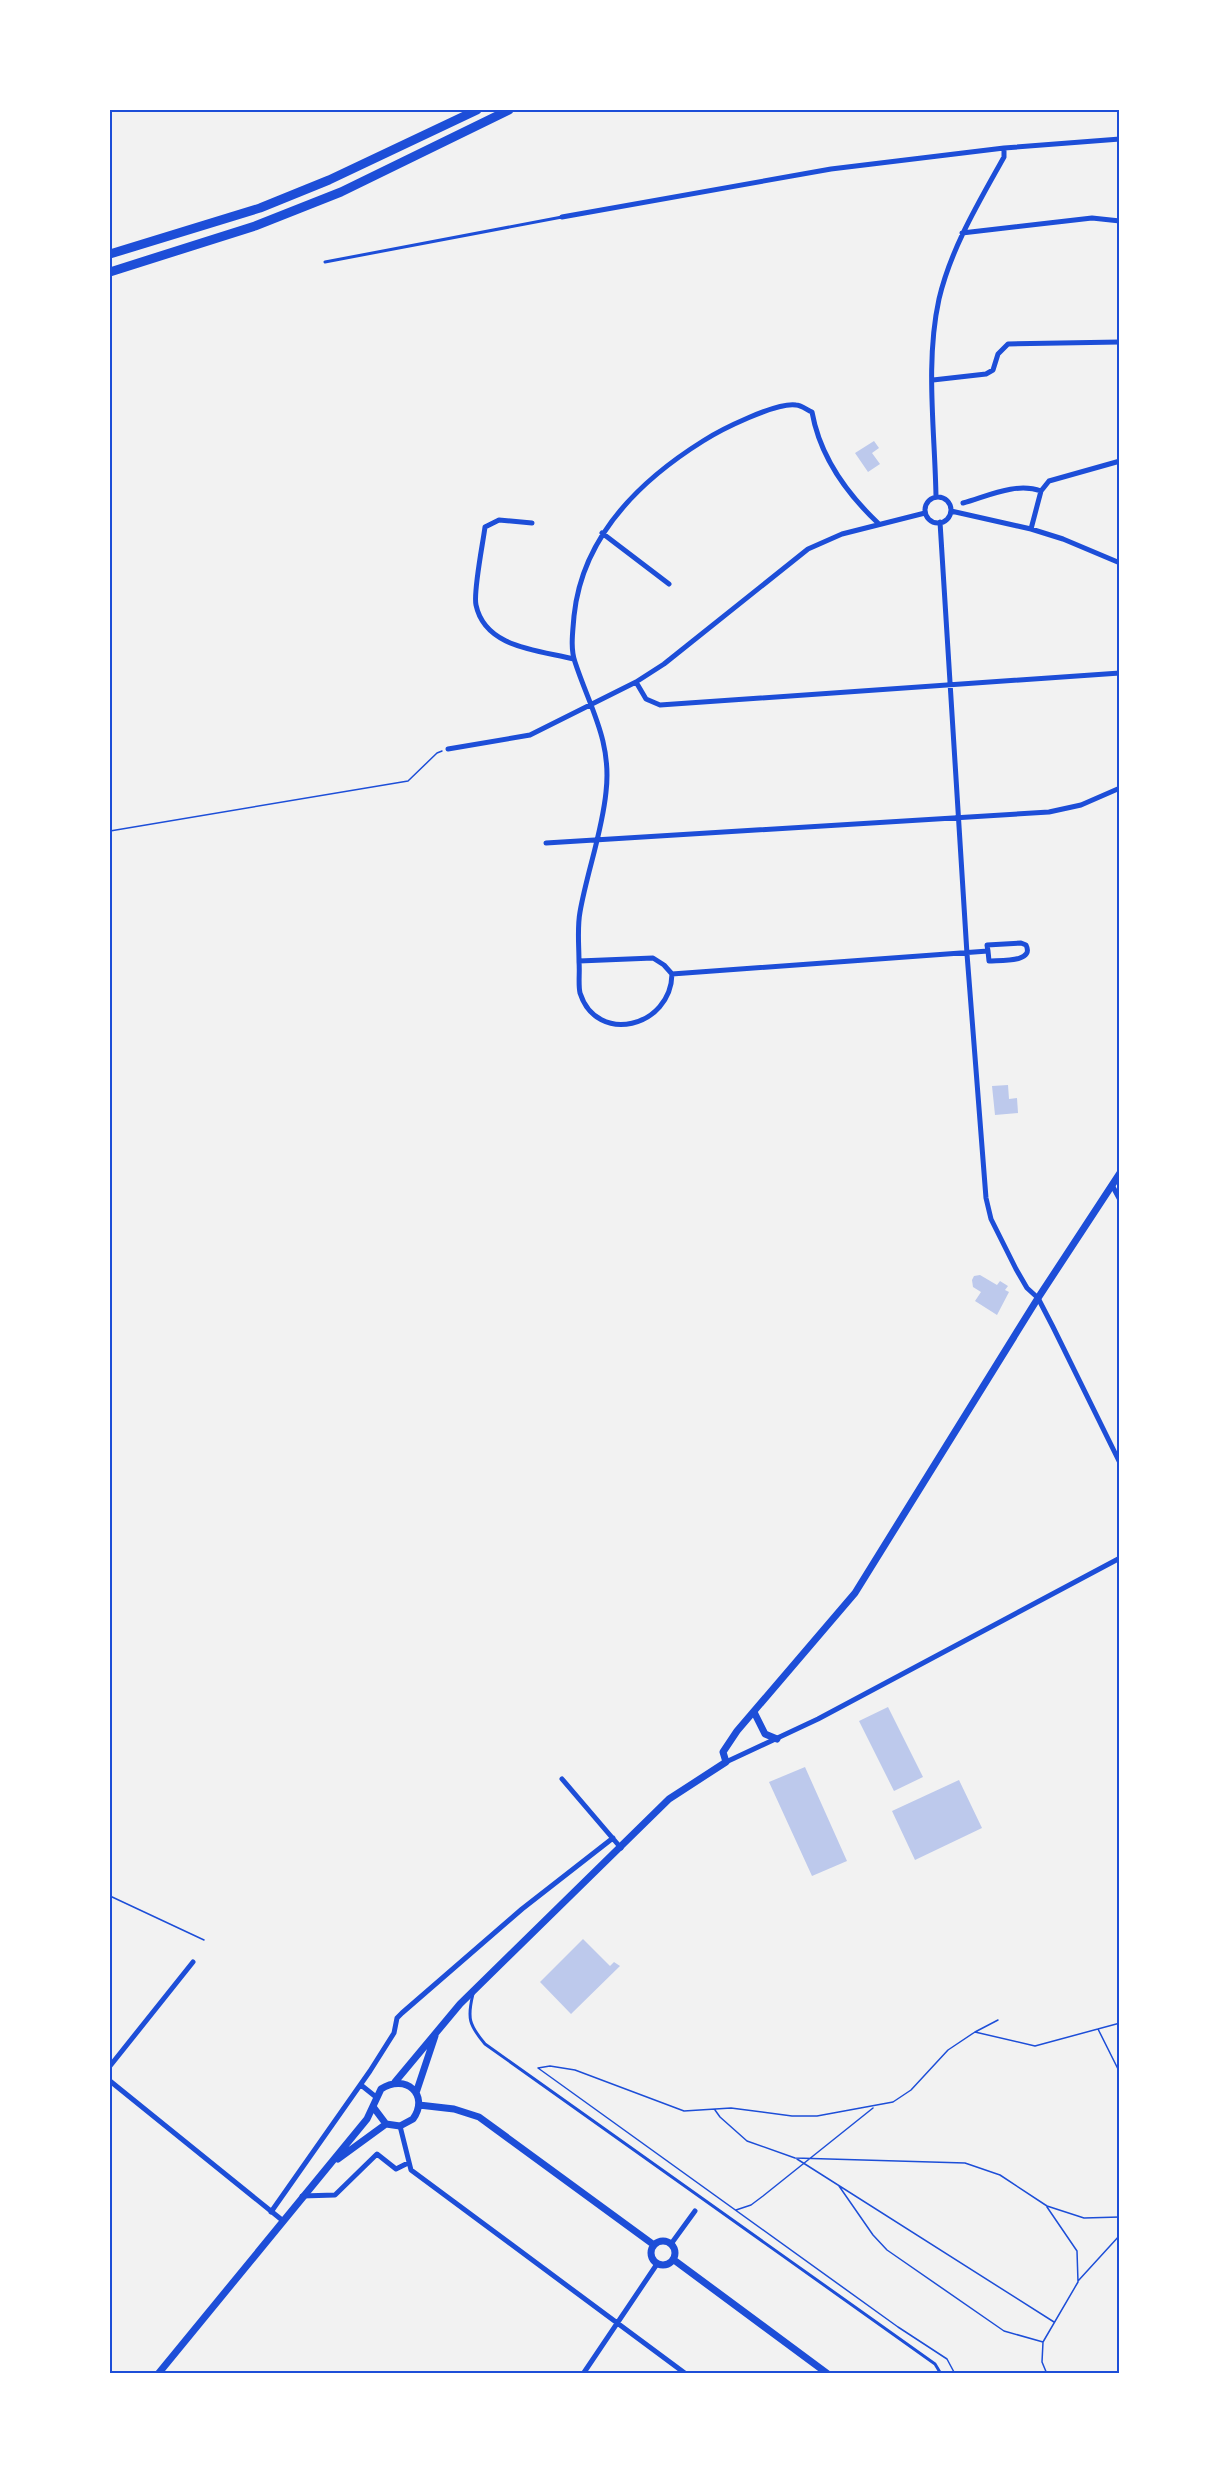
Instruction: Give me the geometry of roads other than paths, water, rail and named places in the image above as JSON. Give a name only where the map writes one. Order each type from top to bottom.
[{"type":"highway","points":[[110,254],[203,227],[270,204],[329,180],[477,110]]},
{"type":"highway","points":[[110,272],[255,226],[330,196],[509,110]]},
{"type":"street","points":[[562,218],[831,169],[1004,148],[1119,139]]},
{"type":"street","points":[[936,497],[933,341],[939,299],[962,233],[1004,157],[1004,148]]},
{"type":"street","points":[[962,233],[1092,218],[1119,221]]},
{"type":"street","points":[[933,380],[986,374],[993,370],[998,354],[1008,344],[1119,342]]},
{"type":"street","points":[[579,961],[653,958],[672,974],[672,984],[667,998],[656,1012],[638,1023],[610,1024],[594,1015],[584,1004],[579,990],[579,961],[579,914],[597,840],[606,793],[608,764],[604,739],[574,659],[573,630],[576,594],[586,562],[602,533],[623,506],[684,452],[721,429],[758,414],[795,404],[812,412],[825,454],[841,482],[879,524]]},
{"type":"street","points":[[1031,529],[1041,491],[1049,481],[1119,461]]},
{"type":"street","points":[[963,502],[1024,487],[1041,491]]},
{"type":"street","points":[[936,497],[947,500],[951,511],[947,518],[940,522],[932,521],[925,513],[927,502],[936,497]]},
{"type":"street","points":[[951,511],[1031,529],[1063,539],[1119,562]]},
{"type":"street","points":[[448,749],[530,735],[636,682],[701,636],[808,549],[842,534],[925,513]]},
{"type":"street","points":[[532,523],[498,520],[485,527],[475,603],[484,626],[503,641],[574,659]]},
{"type":"street","points":[[940,522],[967,954],[986,1198],[991,1219],[1016,1269],[1027,1288],[1038,1298],[1119,1463]]},
{"type":"street","points":[[602,533],[669,584]]},
{"type":"street","points":[[636,682],[646,699],[660,705],[1119,673]]},
{"type":"street","points":[[546,843],[1049,812],[1081,805],[1119,788]]},
{"type":"street","points":[[1021,943],[1028,949],[1027,954],[1022,958],[989,961],[988,951],[987,945],[1021,943]]},
{"type":"street","points":[[672,974],[988,951]]},
{"type":"street","points":[[726,1762],[723,1752],[728,1743],[855,1593],[1038,1298],[1119,1173]]},
{"type":"street","points":[[1112,1185],[1119,1200]]},
{"type":"street","points":[[158,2373],[367,2119],[381,2089],[395,2082],[474,1991],[669,1799],[726,1762],[818,1719],[1119,1558]]},
{"type":"street","points":[[754,1712],[765,1734],[777,1739]]},
{"type":"street","points":[[562,1779],[621,1848]]},
{"type":"street","points":[[271,2212],[361,2085],[394,2033],[396,2023],[402,2013],[522,1909],[613,1838]]},
{"type":"street","points":[[110,2066],[193,1962]]},
{"type":"street","points":[[416,2093],[436,2033]]},
{"type":"street","points":[[110,2081],[282,2220]]},
{"type":"street","points":[[326,2168],[386,2124],[400,2126],[413,2119],[418,2113],[416,2093],[409,2085],[395,2082]]},
{"type":"street","points":[[361,2085],[376,2097]]},
{"type":"street","points":[[419,2105],[454,2109],[479,2117],[654,2245]]},
{"type":"street","points":[[374,2108],[386,2124]]},
{"type":"street","points":[[400,2126],[411,2170],[686,2373]]},
{"type":"street","points":[[302,2196],[334,2194],[377,2154],[396,2169],[408,2163]]},
{"type":"street","points":[[671,2244],[694,2211]]},
{"type":"street","points":[[662,2241],[671,2244],[676,2251],[674,2260],[666,2265],[657,2264],[651,2255],[654,2245],[662,2241]]},
{"type":"street","points":[[674,2260],[828,2373]]},
{"type":"street","points":[[583,2373],[657,2264]]},
{"type":"lane","points":[[325,262],[562,218]]},
{"type":"lane","points":[[474,1991],[469,2014],[474,2031],[485,2044],[934,2364],[941,2373]]}]
